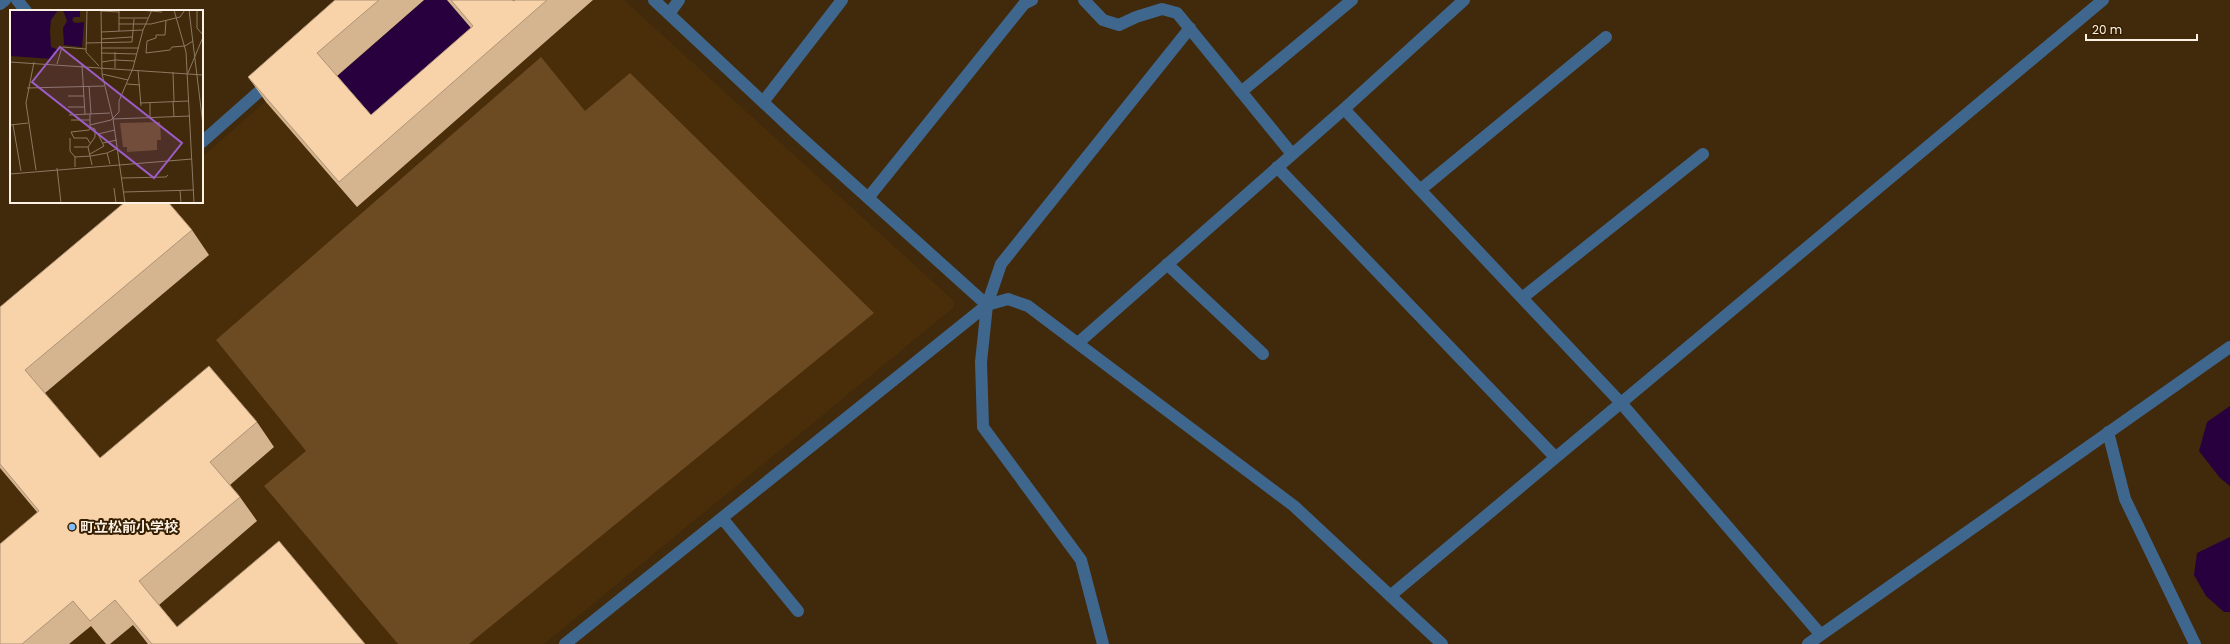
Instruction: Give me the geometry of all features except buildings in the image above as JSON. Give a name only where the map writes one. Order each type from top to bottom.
[{"type":"street","points":[[0,4],[5,0]]},
{"type":"street","points":[[17,0],[25,10]]},
{"type":"street","points":[[654,0],[763,102],[987,305]]},
{"type":"street","points":[[669,14],[679,0]]},
{"type":"street","points":[[763,102],[842,0]]},
{"type":"street","points":[[1084,0],[1103,20],[1119,25],[1161,5],[1177,13],[1292,154]]},
{"type":"street","points":[[1241,92],[1352,0]]},
{"type":"street","points":[[1078,343],[1344,109],[1464,0]]},
{"type":"street","points":[[1390,596],[2103,0]]},
{"type":"street","points":[[868,198],[1024,1]]},
{"type":"street","points":[[1103,644],[1081,560],[982,427],[982,362],[987,305],[1001,264],[1190,28]]},
{"type":"street","points":[[1420,190],[1606,37]]},
{"type":"street","points":[[203,141],[280,73]]},
{"type":"street","points":[[1344,109],[1621,403],[1821,635]]},
{"type":"street","points":[[1522,298],[1703,154]]},
{"type":"street","points":[[1277,167],[1555,457]]},
{"type":"street","points":[[1167,264],[1263,354]]},
{"type":"street","points":[[573,641],[722,518],[987,305],[1008,299],[1028,306],[1294,506],[1442,644]]},
{"type":"street","points":[[1808,644],[2230,347]]},
{"type":"street","points":[[2108,432],[2125,499],[2195,644]]},
{"type":"street","points":[[722,518],[798,611]]},
{"type":"shaded area","points":[[381,0],[624,0],[954,301],[953,308],[544,644],[0,644],[0,331],[149,203],[203,203],[203,156]]},
{"type":"shaded area","points":[[424,0],[447,0],[491,51],[389,140],[335,78]]},
{"type":"shaded area","points":[[541,57],[585,111],[630,73],[874,313],[469,644],[398,644],[264,486],[306,451],[216,340]]},
{"type":"shaded area","points":[[2230,406],[2230,486],[2220,478],[2199,451],[2207,422]]},
{"type":"shaded area","points":[[2230,537],[2230,612],[2224,612],[2206,596],[2194,575],[2197,553]]},
{"type":"place","name":"町立松前小学校","points":[[72,527]]}]
